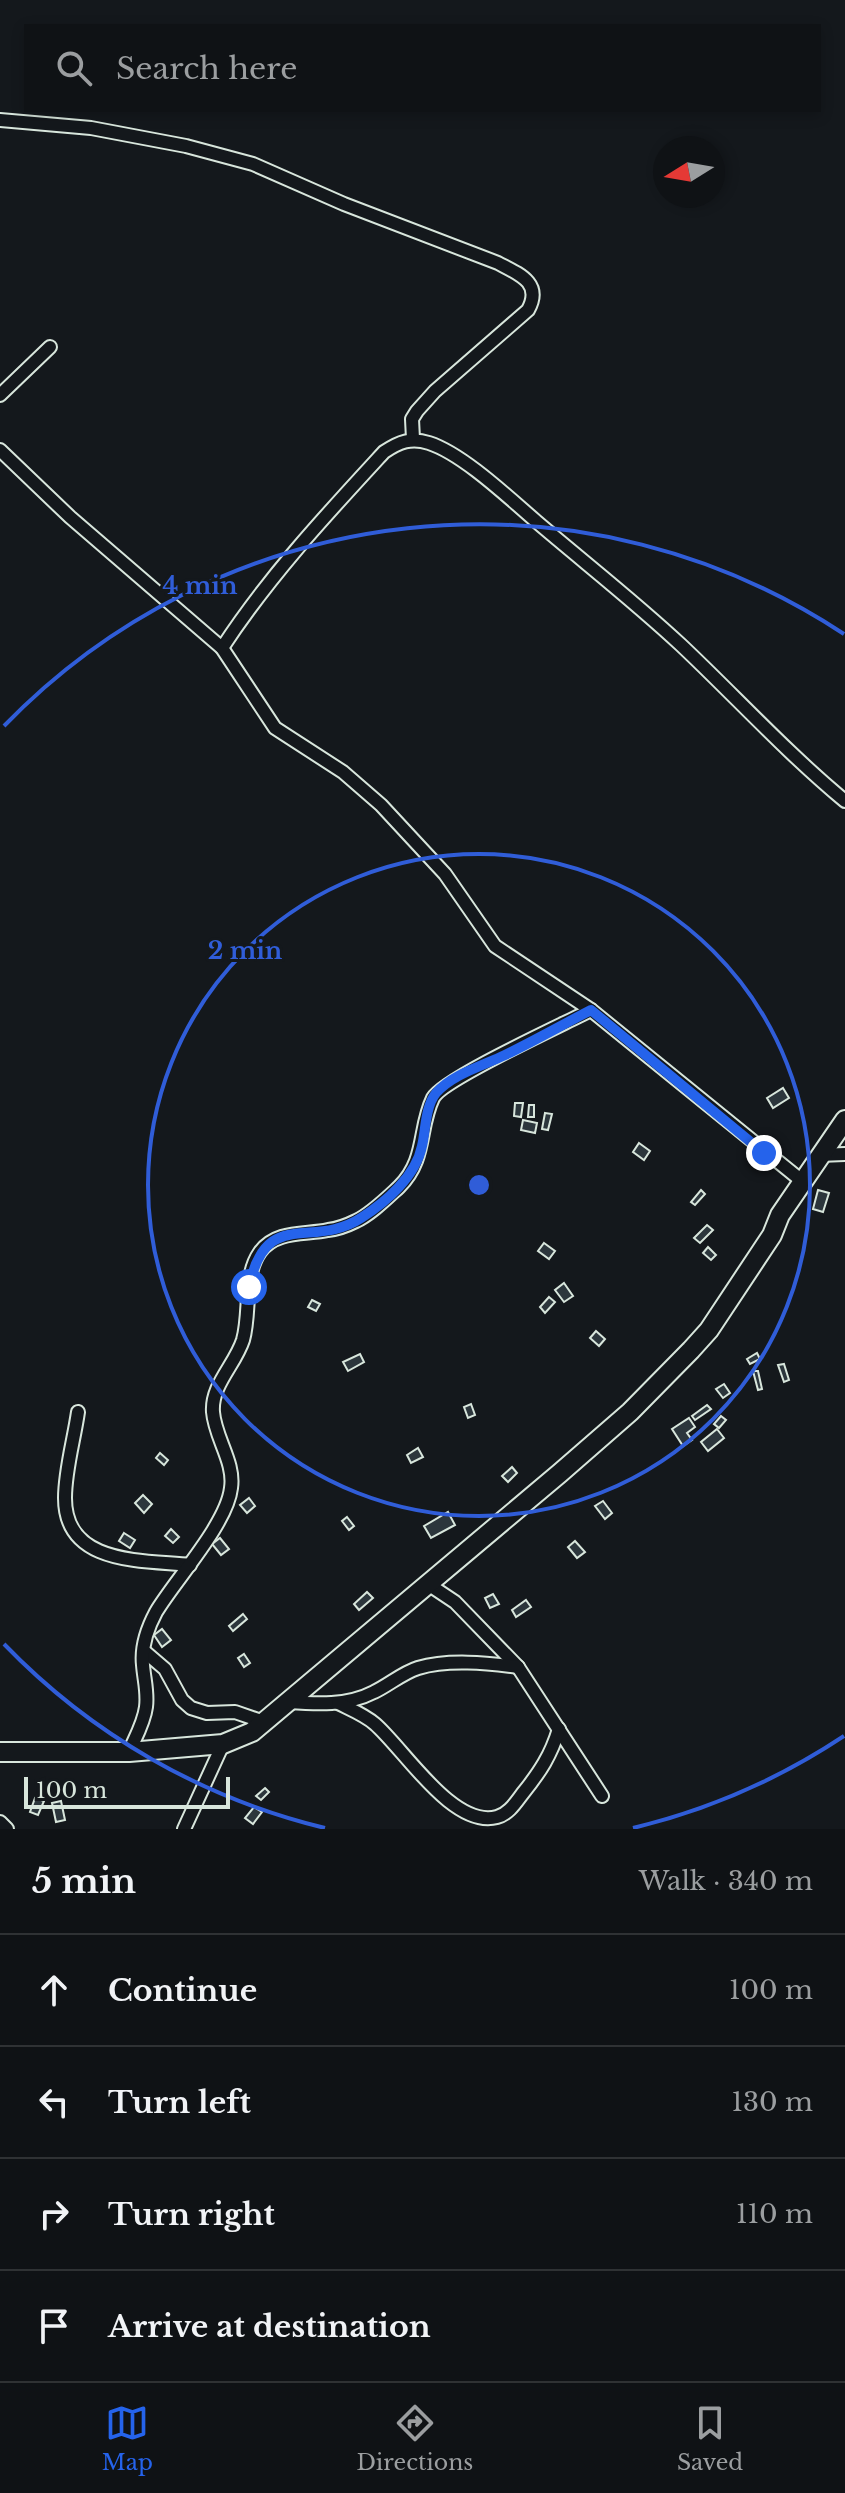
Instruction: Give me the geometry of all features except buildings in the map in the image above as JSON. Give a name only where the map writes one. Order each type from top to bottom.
[{"type":"street","points":[[0,120],[91,128],[186,146],[253,164],[520,274],[533,289],[534,299],[528,310],[446,381],[417,411],[412,419],[413,439]]},
{"type":"street","points":[[0,395],[50,347]]},
{"type":"street","points":[[222,648],[268,583],[365,471],[384,452],[399,442],[413,439],[444,449],[472,469],[617,589],[680,644],[818,779],[845,801]]},
{"type":"street","points":[[0,450],[70,517],[222,648],[275,728],[343,772],[381,805],[445,874],[495,946],[591,1010],[802,1181]]},
{"type":"street","points":[[129,1752],[146,1708],[145,1638],[156,1612],[190,1565],[226,1506],[231,1488],[230,1469],[216,1427],[214,1399],[244,1337],[249,1287],[260,1252],[272,1241],[288,1235],[328,1230],[359,1220],[412,1172],[422,1149],[427,1115],[434,1095],[456,1077],[591,1010]]},
{"type":"street","points":[[0,1752],[129,1752],[223,1744],[252,1732],[630,1412],[691,1350],[709,1330],[750,1269],[802,1181],[845,1120]]},
{"type":"street","points":[[819,1155],[845,1154]]},
{"type":"street","points":[[78,1412],[65,1500],[77,1538],[88,1547],[111,1556],[190,1565]]},
{"type":"street","points":[[428,1584],[455,1602],[518,1667],[602,1796]]},
{"type":"street","points":[[144,1651],[165,1669],[182,1700],[191,1708],[207,1713],[235,1712],[264,1722]]},
{"type":"street","points":[[288,1702],[338,1703],[360,1699],[417,1668],[437,1664],[518,1667]]},
{"type":"street","points":[[338,1703],[373,1721],[440,1794],[462,1812],[486,1819],[510,1810],[551,1755],[559,1729]]},
{"type":"street","points":[[184,1829],[223,1744]]},
{"type":"street","points":[[0,1822],[7,1829]]},
{"type":"route","points":[[249,1287],[260,1252],[272,1241],[288,1235],[328,1230],[359,1220],[400,1186],[412,1172],[422,1149],[427,1115],[434,1095],[456,1077],[591,1010],[764,1153]]}]
